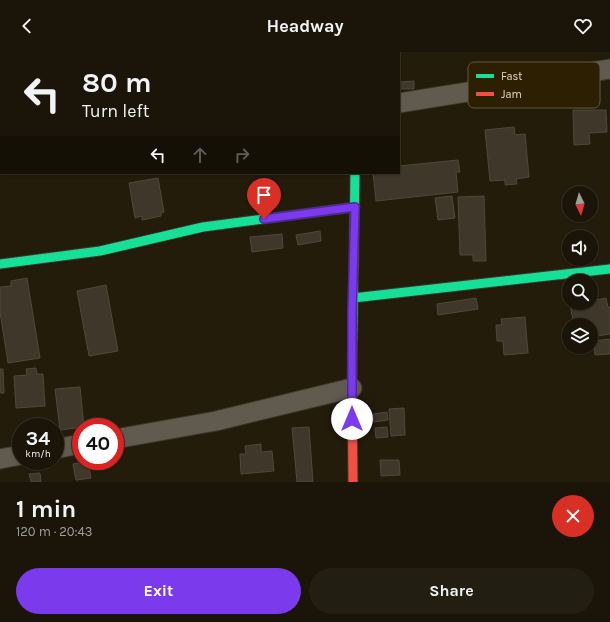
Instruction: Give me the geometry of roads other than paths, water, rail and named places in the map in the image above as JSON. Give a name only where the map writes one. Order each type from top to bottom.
[{"type":"street","points":[[600,71],[610,69]]},
{"type":"street","points":[[400,102],[468,91]]},
{"type":"street","points":[[353,482],[352,388],[355,174]]},
{"type":"street","points":[[0,264],[100,251],[203,227],[355,207]]},
{"type":"street","points":[[353,298],[610,269]]},
{"type":"street","points":[[124,437],[216,421],[352,388]]},
{"type":"street","points":[[0,459],[12,457]]}]
